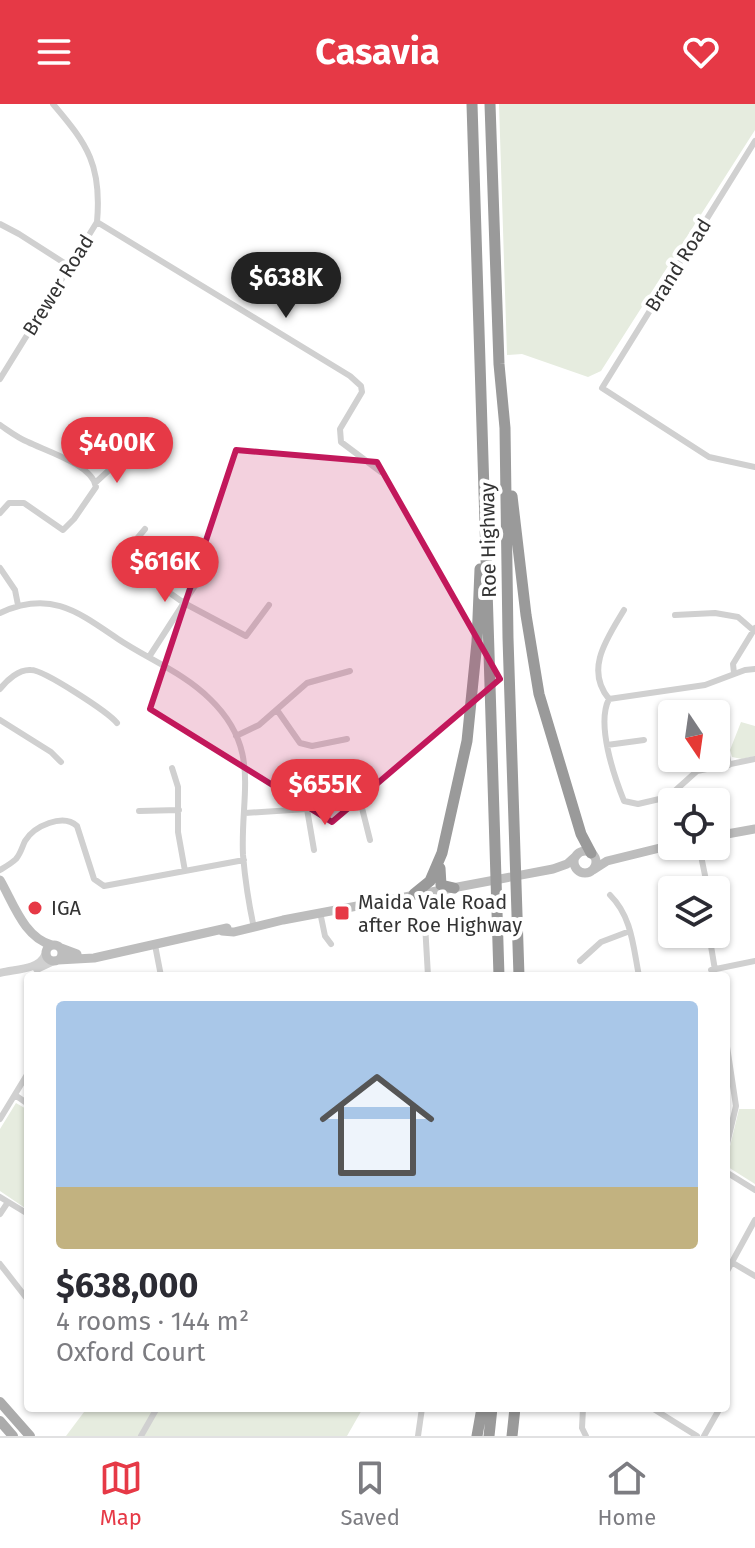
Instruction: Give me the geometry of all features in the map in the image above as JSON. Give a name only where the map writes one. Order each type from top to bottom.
[{"type":"highway","name":"Roe Highway","points":[[472,104],[499,972]]},
{"type":"highway","name":"Roe Highway","points":[[490,104],[499,364],[505,428],[519,972]]},
{"type":"highway","points":[[505,428],[526,615],[539,694],[581,834],[592,854]]},
{"type":"highway","points":[[454,888],[440,884],[442,853],[467,741],[477,642],[484,509]]},
{"type":"highway","points":[[414,894],[430,881],[442,853]]},
{"type":"highway","points":[[477,1436],[481,1412]]},
{"type":"highway","points":[[489,1436],[492,1412]]},
{"type":"highway","points":[[515,1436],[518,1412]]},
{"type":"main road","points":[[730,833],[755,829]]},
{"type":"main road","points":[[51,958],[94,958],[553,869],[587,872],[607,861],[658,848]]},
{"type":"main road","points":[[553,869],[567,864],[583,852],[613,855],[645,851]]},
{"type":"main road","points":[[587,872],[596,864],[592,854]]},
{"type":"main road","points":[[577,855],[575,865],[587,872]]},
{"type":"main road","points":[[0,880],[26,925],[41,941],[70,953],[133,949]]},
{"type":"main road","points":[[0,891],[19,925],[51,958]]},
{"type":"main road","points":[[51,958],[62,953],[56,946]]},
{"type":"main road","points":[[51,958],[46,949],[56,946]]},
{"type":"main road","points":[[0,1402],[30,1436]]},
{"type":"main road","points":[[0,1424],[12,1436]]},
{"type":"street","name":"Brewer Road","points":[[0,379],[97,222],[99,195],[93,162],[80,135],[53,104]]},
{"type":"street","name":"Brand Road","points":[[755,141],[602,388],[709,457],[755,467]]},
{"type":"street","points":[[97,222],[350,376],[361,386],[362,392],[340,429],[341,442],[381,472]]},
{"type":"street","points":[[0,224],[69,266]]},
{"type":"street","points":[[0,425],[28,443],[60,455],[91,475],[96,487],[63,530],[24,503],[9,503],[0,513]]},
{"type":"street","points":[[95,483],[120,460]]},
{"type":"street","points":[[145,529],[124,554],[126,562],[184,603],[246,636],[269,605]]},
{"type":"street","points":[[149,657],[207,567]]},
{"type":"street","points":[[0,568],[15,590],[18,605]]},
{"type":"street","points":[[0,613],[18,605],[42,603],[79,612],[181,676],[211,699],[231,725],[245,769],[244,860],[256,925]]},
{"type":"street","points":[[609,699],[601,685],[598,661],[624,610]]},
{"type":"street","points":[[675,615],[727,615],[738,617],[754,629],[733,664],[734,673]]},
{"type":"street","points":[[609,699],[705,685],[734,673],[755,669]]},
{"type":"street","points":[[0,689],[20,672],[37,671],[104,711],[117,723]]},
{"type":"street","points":[[236,736],[255,728],[307,683],[350,671]]},
{"type":"street","points":[[609,699],[605,709],[607,745],[615,780],[624,801],[638,804],[668,797],[696,772]]},
{"type":"street","points":[[277,710],[298,741],[306,745],[347,739]]},
{"type":"street","points":[[0,720],[51,752],[61,762]]},
{"type":"street","points":[[607,745],[644,740]]},
{"type":"street","points":[[730,765],[755,759]]},
{"type":"street","points":[[172,768],[178,787],[178,832],[185,871]]},
{"type":"street","points":[[245,813],[307,809],[347,800],[357,801],[362,808],[370,840]]},
{"type":"street","points":[[307,809],[314,850]]},
{"type":"street","points":[[139,811],[179,810]]},
{"type":"street","points":[[0,870],[17,858],[25,842],[37,829],[64,820],[72,821],[77,826],[94,879],[101,885],[244,860]]},
{"type":"street","points":[[610,895],[626,915],[638,972]]},
{"type":"street","points":[[320,912],[325,936],[331,944]]},
{"type":"street","points":[[425,924],[428,972]]},
{"type":"street","points":[[580,961],[601,942],[630,931]]},
{"type":"street","points":[[155,945],[160,972]]},
{"type":"street","points":[[710,948],[714,972]]},
{"type":"street","points":[[2,972],[35,969],[51,958]]},
{"type":"street","points":[[717,972],[755,961]]},
{"type":"street","points":[[0,1119],[24,1080]]},
{"type":"street","points":[[730,1080],[736,1106],[730,1131]]},
{"type":"street","points":[[15,1095],[24,1101]]},
{"type":"street","points":[[730,1174],[755,1190]]},
{"type":"street","points":[[0,1197],[24,1212]]},
{"type":"street","points":[[0,1214],[8,1202]]},
{"type":"street","points":[[730,1267],[755,1220]]},
{"type":"street","points":[[733,1263],[755,1276]]},
{"type":"street","points":[[0,1264],[24,1295]]},
{"type":"street","points":[[141,1436],[155,1412]]},
{"type":"street","points":[[418,1436],[421,1412]]},
{"type":"street","points":[[583,1412],[582,1428],[586,1436]]},
{"type":"street","points":[[658,1412],[697,1436]]},
{"type":"street","points":[[704,1436],[718,1412]]},
{"type":"highlighted area","points":[[236,450],[377,462],[500,679],[332,822],[150,709]]},
{"type":"shaded area","points":[[499,104],[755,104],[755,130],[601,371],[588,377],[522,354],[507,355]]},
{"type":"shaded area","points":[[741,722],[755,726],[755,756],[742,759],[732,757],[730,750]]},
{"type":"shaded area","points":[[16,1103],[24,1108],[24,1207],[0,1191],[0,1129]]},
{"type":"shaded area","points":[[739,1109],[755,1109],[755,1184],[730,1168],[730,1146]]},
{"type":"shaded area","points":[[84,1412],[361,1412],[347,1436],[66,1436]]},
{"type":"place","name":"IGA","points":[[35,908]]},
{"type":"place","name":"Maida Vale Road after Roe Highway","points":[[342,913]]}]
